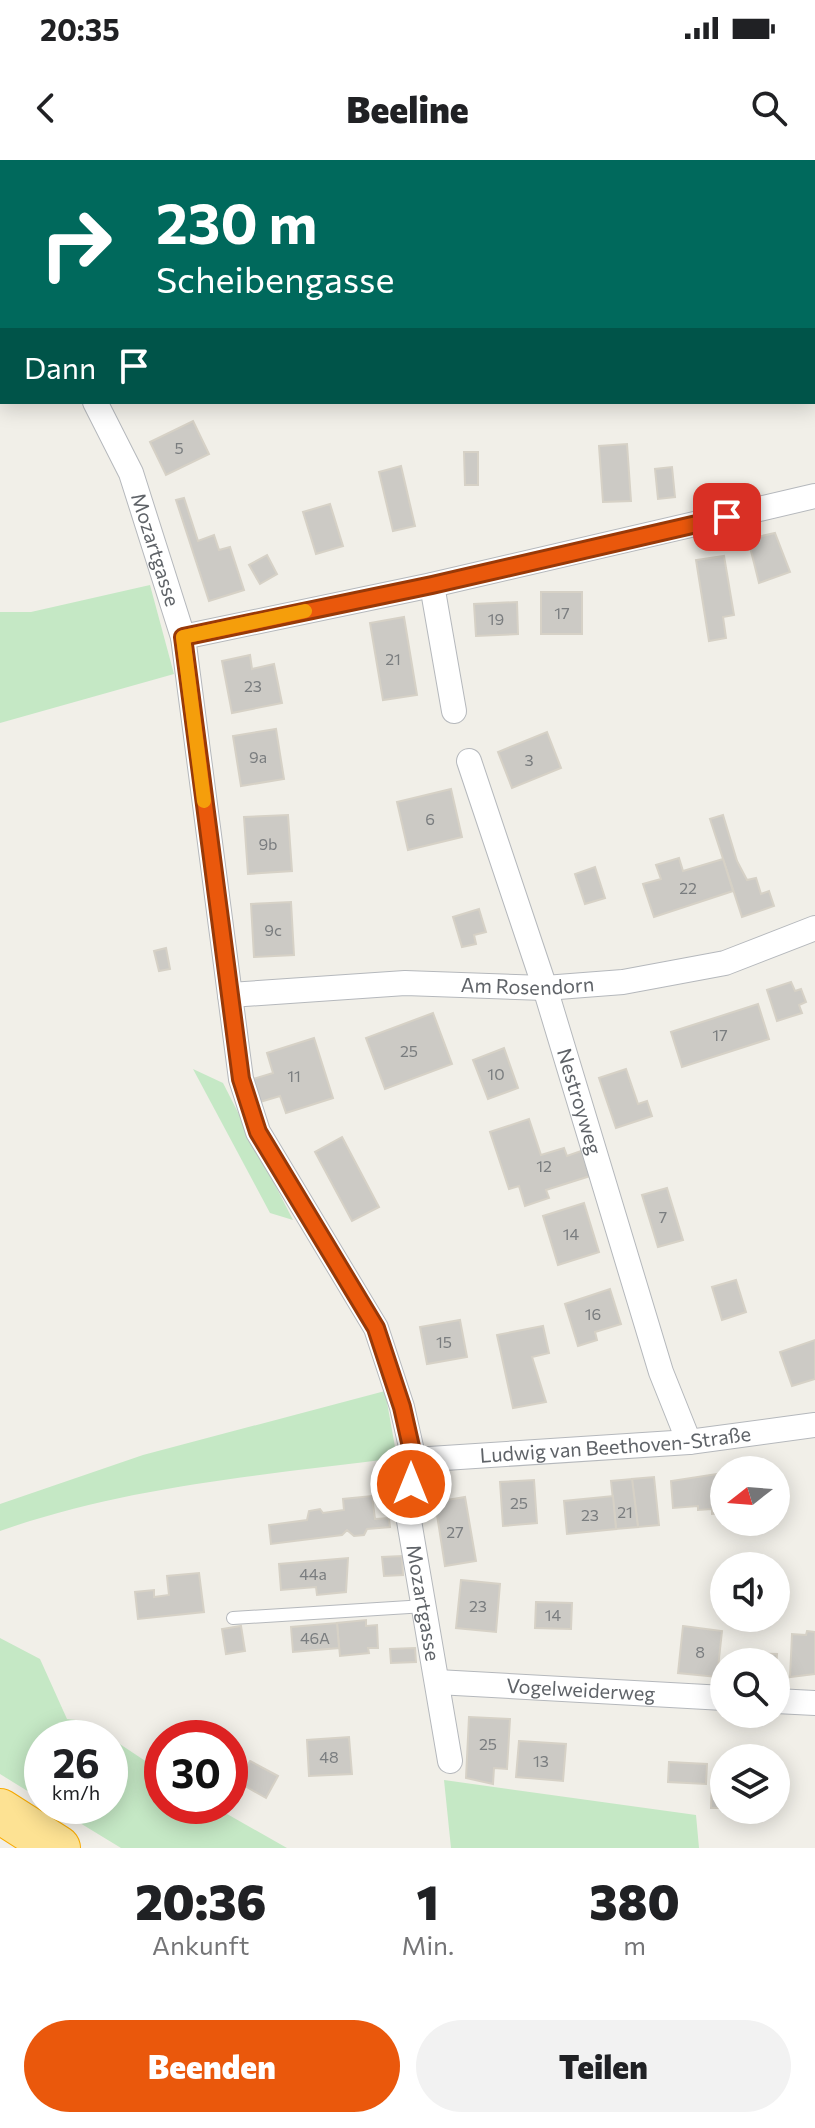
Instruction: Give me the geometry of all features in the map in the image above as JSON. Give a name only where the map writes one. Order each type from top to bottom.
[{"type":"highway","points":[[0,1811],[58,1848]]},
{"type":"street","name":"Mozartgasse","points":[[96,404],[131,473],[183,637],[241,1079],[258,1132],[376,1328],[402,1407],[414,1460],[407,1509],[450,1761]]},
{"type":"street","points":[[183,637],[432,585],[815,496]]},
{"type":"street","points":[[432,585],[454,711]]},
{"type":"street","name":"Nestroyweg","points":[[469,761],[545,988],[661,1372],[689,1442]]},
{"type":"street","name":"Am Rosendorn","points":[[230,995],[405,983],[545,988],[623,982],[725,963],[815,928]]},
{"type":"street","name":"Ludwig van Beethoven-Straße","points":[[414,1460],[689,1442],[815,1425]]},
{"type":"street","name":"Vogelweiderweg","points":[[437,1682],[710,1697]]},
{"type":"street","points":[[790,1702],[815,1703]]},
{"type":"lane","points":[[233,1618],[425,1606]]},
{"type":"green space","points":[[150,585],[174,674],[0,723],[0,612],[31,612]]},
{"type":"green space","points":[[193,1069],[223,1083],[293,1220],[270,1213]]},
{"type":"green space","points":[[385,1391],[397,1458],[146,1493],[97,1503],[0,1531],[0,1504],[143,1455]]},
{"type":"green space","points":[[0,1638],[40,1659],[67,1719],[76,1720],[24,1720],[24,1789],[0,1774]]},
{"type":"green space","points":[[128,1749],[144,1760],[144,1824],[245,1824],[287,1848],[121,1848],[82,1824],[128,1824]]},
{"type":"green space","points":[[444,1780],[696,1815],[699,1848],[451,1848]]},
{"type":"building","points":[[193,421],[209,454],[166,475],[150,442]]},
{"type":"building","points":[[627,444],[631,501],[603,502],[599,446]]},
{"type":"building","points":[[464,452],[478,452],[478,485],[465,485]]},
{"type":"building","points":[[401,466],[415,526],[393,531],[379,472]]},
{"type":"building","points":[[672,467],[675,497],[658,499],[655,469]]},
{"type":"building","points":[[184,498],[198,541],[214,535],[219,550],[230,547],[244,590],[209,601],[176,500]]},
{"type":"building","points":[[330,504],[343,546],[316,554],[303,512]]},
{"type":"building","points":[[775,533],[790,572],[759,583],[748,539]]},
{"type":"building","points":[[267,555],[277,574],[260,584],[249,565]]},
{"type":"building","points":[[724,556],[734,615],[723,617],[726,638],[709,641],[696,560]]},
{"type":"building","points":[[541,592],[582,592],[582,634],[541,634]]},
{"type":"building","points":[[517,602],[518,634],[476,636],[474,604]]},
{"type":"building","points":[[404,617],[417,695],[383,700],[370,623]]},
{"type":"building","points":[[250,655],[252,669],[274,664],[282,703],[232,713],[222,661]]},
{"type":"building","points":[[276,729],[284,779],[241,786],[233,736]]},
{"type":"building","points":[[547,732],[561,768],[512,788],[498,752]]},
{"type":"building","points":[[451,789],[462,837],[408,850],[397,802]]},
{"type":"building","points":[[288,815],[292,871],[248,874],[244,817]]},
{"type":"building","points":[[723,815],[737,861],[747,880],[756,878],[761,894],[769,891],[774,906],[742,917],[710,819]]},
{"type":"building","points":[[679,858],[683,871],[723,859],[733,891],[654,917],[643,884],[661,879],[656,865]]},
{"type":"building","points":[[595,867],[605,898],[585,904],[575,874]]},
{"type":"building","points":[[291,902],[294,955],[254,957],[251,904]]},
{"type":"building","points":[[479,909],[486,932],[474,935],[476,944],[462,947],[453,917]]},
{"type":"building","points":[[166,948],[170,969],[159,971],[154,951]]},
{"type":"building","points":[[791,982],[795,991],[801,989],[806,1002],[799,1005],[802,1013],[777,1021],[767,990]]},
{"type":"building","points":[[758,1004],[769,1039],[682,1067],[671,1032]]},
{"type":"building","points":[[433,1013],[452,1064],[385,1089],[366,1038]]},
{"type":"building","points":[[314,1038],[333,1098],[286,1113],[280,1096],[260,1102],[253,1079],[273,1073],[267,1053]]},
{"type":"building","points":[[504,1048],[518,1088],[488,1099],[473,1060]]},
{"type":"building","points":[[626,1069],[638,1104],[647,1101],[652,1116],[616,1128],[599,1078]]},
{"type":"building","points":[[529,1119],[541,1155],[564,1148],[567,1156],[581,1151],[590,1176],[546,1190],[549,1198],[525,1206],[519,1186],[509,1189],[490,1132]]},
{"type":"building","points":[[342,1137],[379,1207],[352,1221],[315,1152]]},
{"type":"building","points":[[667,1188],[683,1240],[658,1247],[642,1195]]},
{"type":"building","points":[[584,1203],[599,1252],[558,1265],[543,1216]]},
{"type":"building","points":[[736,1280],[746,1312],[722,1320],[712,1287]]},
{"type":"building","points":[[610,1289],[621,1324],[595,1332],[597,1340],[578,1346],[565,1304]]},
{"type":"building","points":[[460,1320],[467,1357],[427,1364],[420,1327]]},
{"type":"building","points":[[543,1326],[549,1353],[532,1357],[546,1402],[513,1408],[497,1335]]},
{"type":"building","points":[[815,1340],[815,1379],[792,1386],[780,1352]]},
{"type":"building","points":[[710,1475],[710,1509],[698,1510],[698,1506],[673,1508],[671,1481]]},
{"type":"building","points":[[654,1477],[659,1525],[638,1527],[632,1479]]},
{"type":"building","points":[[632,1479],[638,1527],[616,1529],[611,1481]]},
{"type":"building","points":[[534,1480],[537,1523],[503,1526],[500,1482]]},
{"type":"building","points":[[372,1496],[375,1519],[389,1518],[390,1527],[367,1529],[364,1535],[354,1536],[347,1530],[342,1535],[271,1544],[269,1525],[307,1520],[309,1511],[344,1510],[343,1499]]},
{"type":"building","points":[[613,1496],[616,1529],[567,1534],[564,1501]]},
{"type":"building","points":[[465,1497],[476,1561],[445,1566],[435,1502]]},
{"type":"building","points":[[402,1556],[403,1575],[384,1576],[382,1557]]},
{"type":"building","points":[[348,1558],[346,1592],[317,1595],[316,1587],[281,1590],[279,1564]]},
{"type":"building","points":[[199,1573],[204,1612],[138,1619],[135,1592],[154,1590],[154,1597],[169,1595],[167,1576]]},
{"type":"building","points":[[461,1580],[500,1584],[496,1632],[456,1628]]},
{"type":"building","points":[[536,1602],[572,1603],[571,1629],[535,1628]]},
{"type":"building","points":[[366,1620],[366,1626],[377,1625],[378,1648],[368,1648],[369,1653],[340,1656],[337,1623]]},
{"type":"building","points":[[337,1623],[339,1648],[293,1652],[291,1627]]},
{"type":"building","points":[[241,1626],[245,1651],[226,1654],[222,1629]]},
{"type":"building","points":[[683,1626],[722,1632],[720,1648],[710,1648],[710,1676],[678,1673]]},
{"type":"building","points":[[807,1631],[815,1632],[815,1674],[790,1677],[792,1634],[806,1635]]},
{"type":"building","points":[[415,1648],[416,1662],[391,1663],[390,1649]]},
{"type":"building","points":[[469,1717],[510,1719],[507,1769],[494,1768],[493,1784],[466,1778]]},
{"type":"building","points":[[349,1737],[352,1774],[309,1776],[307,1740]]},
{"type":"building","points":[[519,1741],[566,1744],[563,1781],[516,1777]]},
{"type":"building","points":[[250,1761],[278,1776],[266,1798],[248,1788]]},
{"type":"building","points":[[669,1762],[707,1764],[706,1784],[668,1782]]},
{"type":"slow traffic","points":[[204,801],[183,637],[305,611]]},
{"type":"route","points":[[411,1484],[414,1460],[402,1407],[376,1328],[258,1132],[241,1079],[183,637],[432,585],[727,517]]}]
